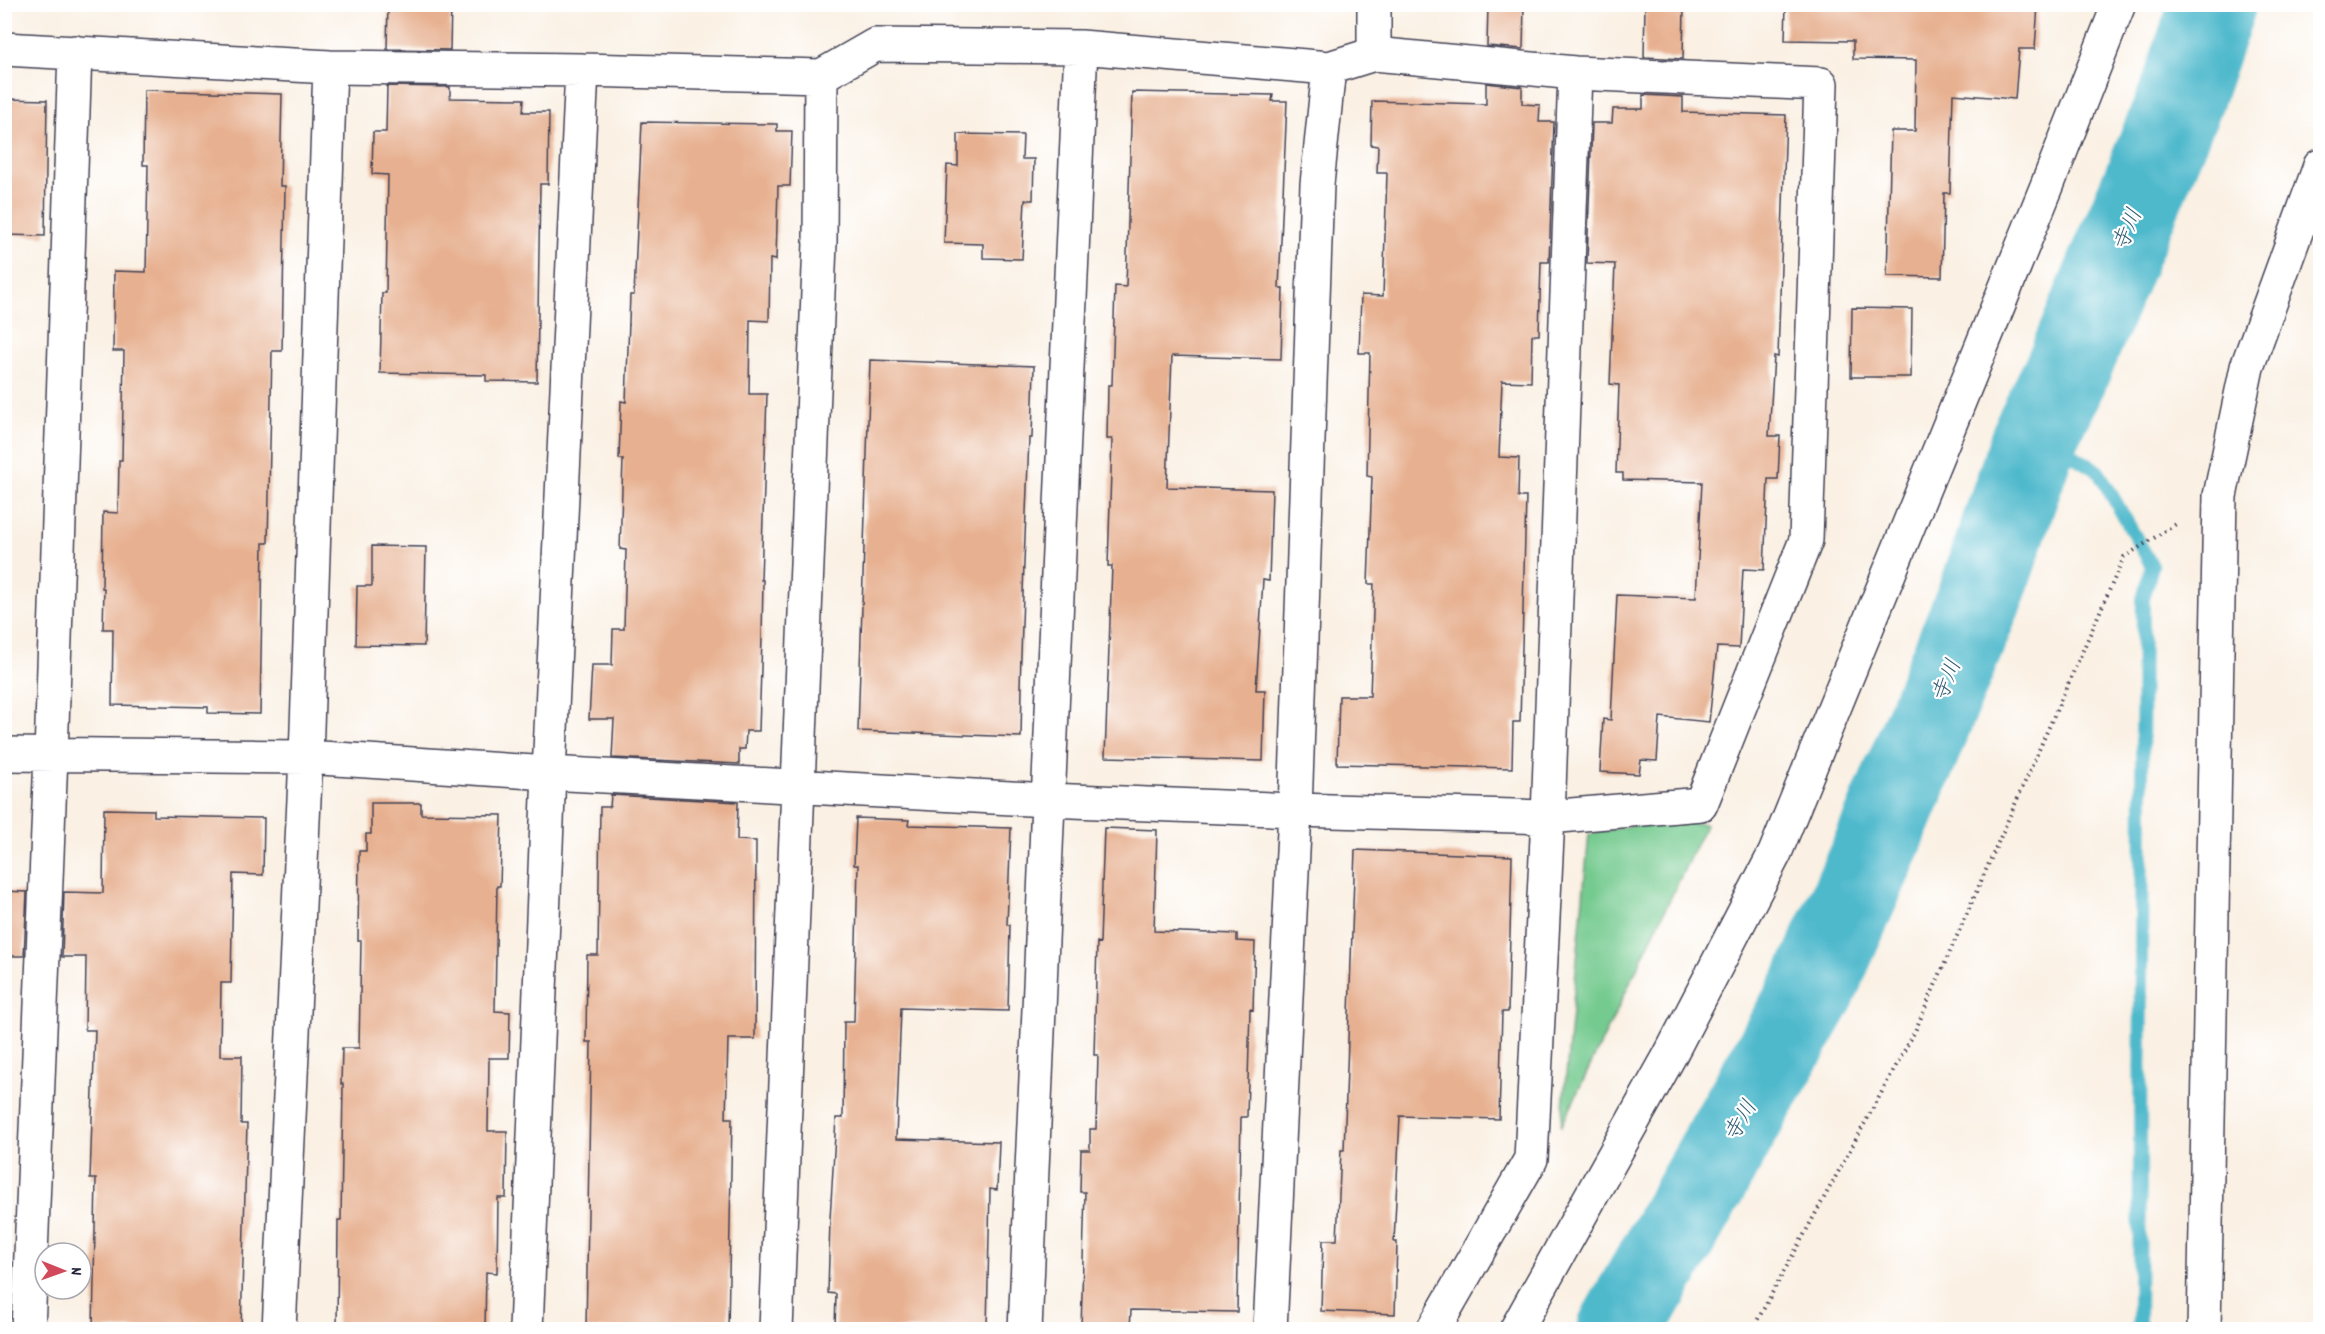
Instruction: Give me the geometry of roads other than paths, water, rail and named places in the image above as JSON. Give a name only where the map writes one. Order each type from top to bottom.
[{"type":"street","points":[[1374,4],[1374,54]]},
{"type":"street","points":[[1516,1329],[1669,1057],[1775,853],[2048,186],[2118,4]]},
{"type":"street","points":[[4,50],[330,67],[821,76],[875,45],[1081,47],[1329,68],[1374,54],[1575,73],[1821,84],[1806,540],[1701,804],[1548,817],[1295,810],[800,787],[306,757],[4,754]]},
{"type":"street","points":[[1025,1329],[1081,47]]},
{"type":"street","points":[[28,1329],[51,755],[75,52]]},
{"type":"street","points":[[279,1329],[306,757],[330,67]]},
{"type":"street","points":[[1270,1329],[1295,810],[1317,184],[1329,68]]},
{"type":"street","points":[[526,1329],[582,70]]},
{"type":"street","points":[[1433,1329],[1531,1159],[1548,817],[1575,73]]},
{"type":"street","points":[[776,1329],[800,787],[820,243],[821,76]]},
{"type":"street","points":[[2204,1329],[2220,496],[2247,367],[2320,166]]},
{"type":"waterway","name":"寺川","points":[[1620,1330],[1813,990],[1878,843],[1983,589],[2036,433],[2066,373],[2180,100],[2213,4]]},
{"type":"waterway","points":[[2036,433],[2098,471],[2152,566],[2143,599],[2139,1330]]}]
